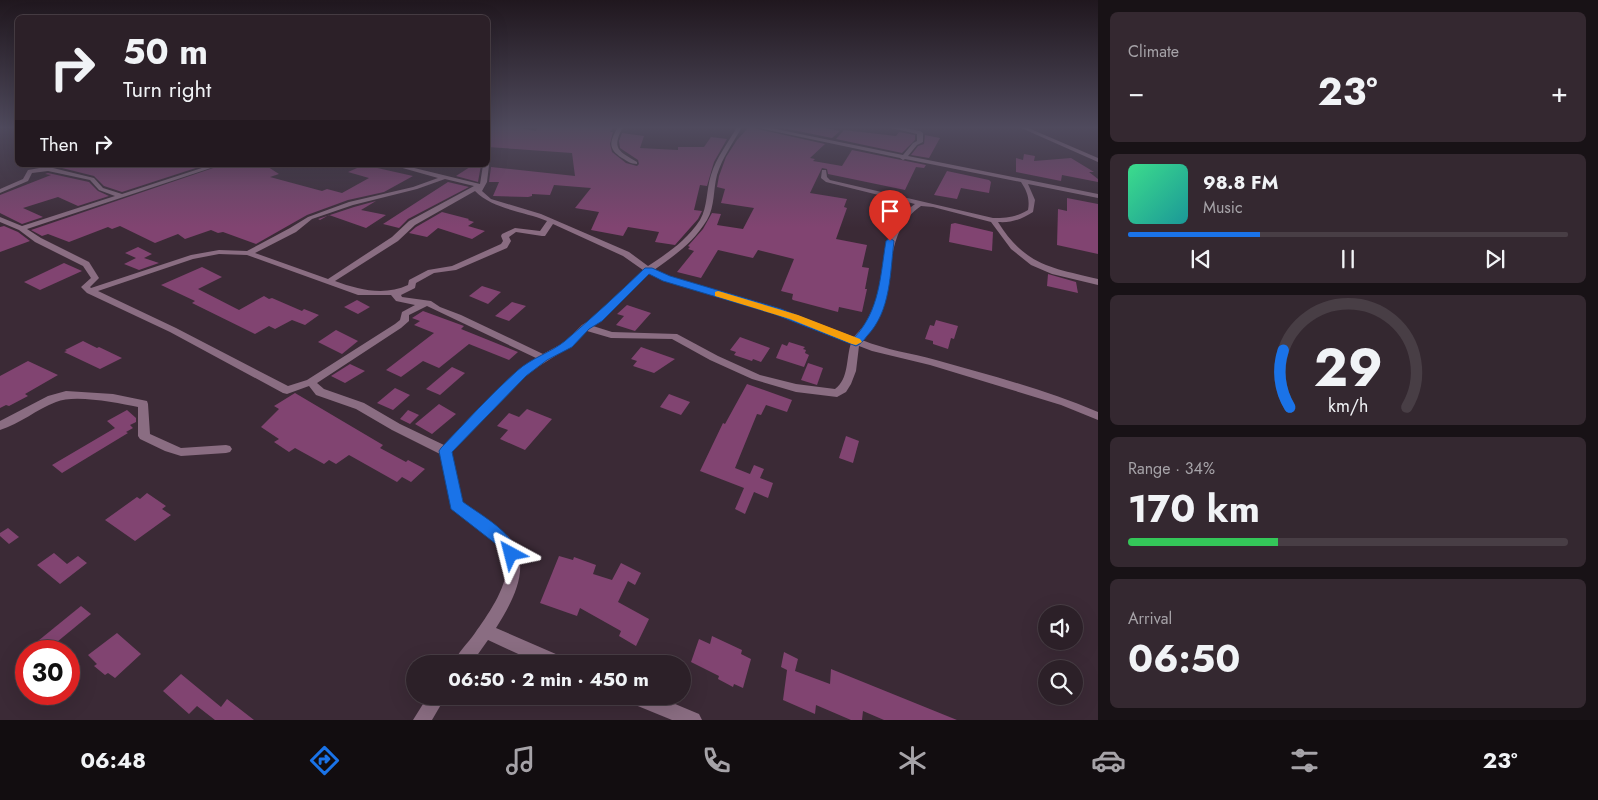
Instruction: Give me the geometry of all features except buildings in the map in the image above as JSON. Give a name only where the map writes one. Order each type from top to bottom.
[{"type":"street","points":[[445,451],[508,386],[543,358],[568,344],[585,327],[598,319],[648,270],[683,246],[704,219],[711,198],[713,177],[720,161]]},
{"type":"street","points":[[917,161],[1098,196]]},
{"type":"street","points":[[48,169],[52,167]]},
{"type":"street","points":[[22,228],[211,167]]},
{"type":"street","points":[[402,167],[480,186]]},
{"type":"street","points":[[330,281],[395,239],[412,223],[480,186],[484,182],[486,167]]},
{"type":"street","points":[[0,191],[26,180],[30,171],[48,169],[92,179],[101,189],[123,196]]},
{"type":"street","points":[[824,171],[824,178],[832,182],[994,221],[1018,219],[1031,211],[1032,198],[1024,182]]},
{"type":"street","points":[[248,253],[293,230],[310,218],[351,203],[415,188],[443,178]]},
{"type":"street","points":[[480,186],[479,193],[489,200],[532,212],[626,254],[648,270],[666,278],[778,311],[856,342],[887,352],[932,362],[1065,402],[1098,416]]},
{"type":"street","points":[[585,327],[611,335],[674,336],[714,358],[756,377],[796,388],[837,394],[843,388],[849,376],[856,342],[870,327],[878,312],[883,290],[888,247],[892,235],[908,213],[921,203]]},
{"type":"street","points":[[0,219],[22,228],[38,240],[86,264],[95,278],[85,287],[90,291],[173,330],[287,390],[311,382],[404,321],[405,314],[428,303]]},
{"type":"street","points":[[396,294],[412,286],[412,282],[429,272],[453,268],[504,246],[507,241],[505,236],[515,230],[542,234],[551,221]]},
{"type":"street","points":[[994,221],[1004,237],[1036,264],[1098,282]]},
{"type":"street","points":[[90,291],[191,257],[219,252],[248,253],[364,293],[390,292],[396,294],[399,299],[417,303],[428,303],[437,310],[458,317],[543,358]]},
{"type":"street","points":[[311,382],[320,392],[360,406],[396,427],[445,451]]},
{"type":"street","points":[[0,426],[52,399],[73,394],[143,404],[144,436],[172,450],[188,452],[226,449]]},
{"type":"street","points":[[445,451],[457,505],[502,539],[508,546],[511,554],[513,570],[510,588],[496,616],[468,655]]},
{"type":"street","points":[[485,632],[538,655]]},
{"type":"street","points":[[422,720],[432,705]]},
{"type":"street","points":[[656,705],[693,720]]},
{"type":"slow traffic","points":[[718,294],[794,317],[856,342]]},
{"type":"route","points":[[511,554],[510,549],[502,539],[457,505],[445,451],[521,374],[543,358],[568,344],[585,327],[598,319],[648,270],[666,278],[778,311],[856,342],[870,327],[878,312],[882,298],[890,241]]}]
